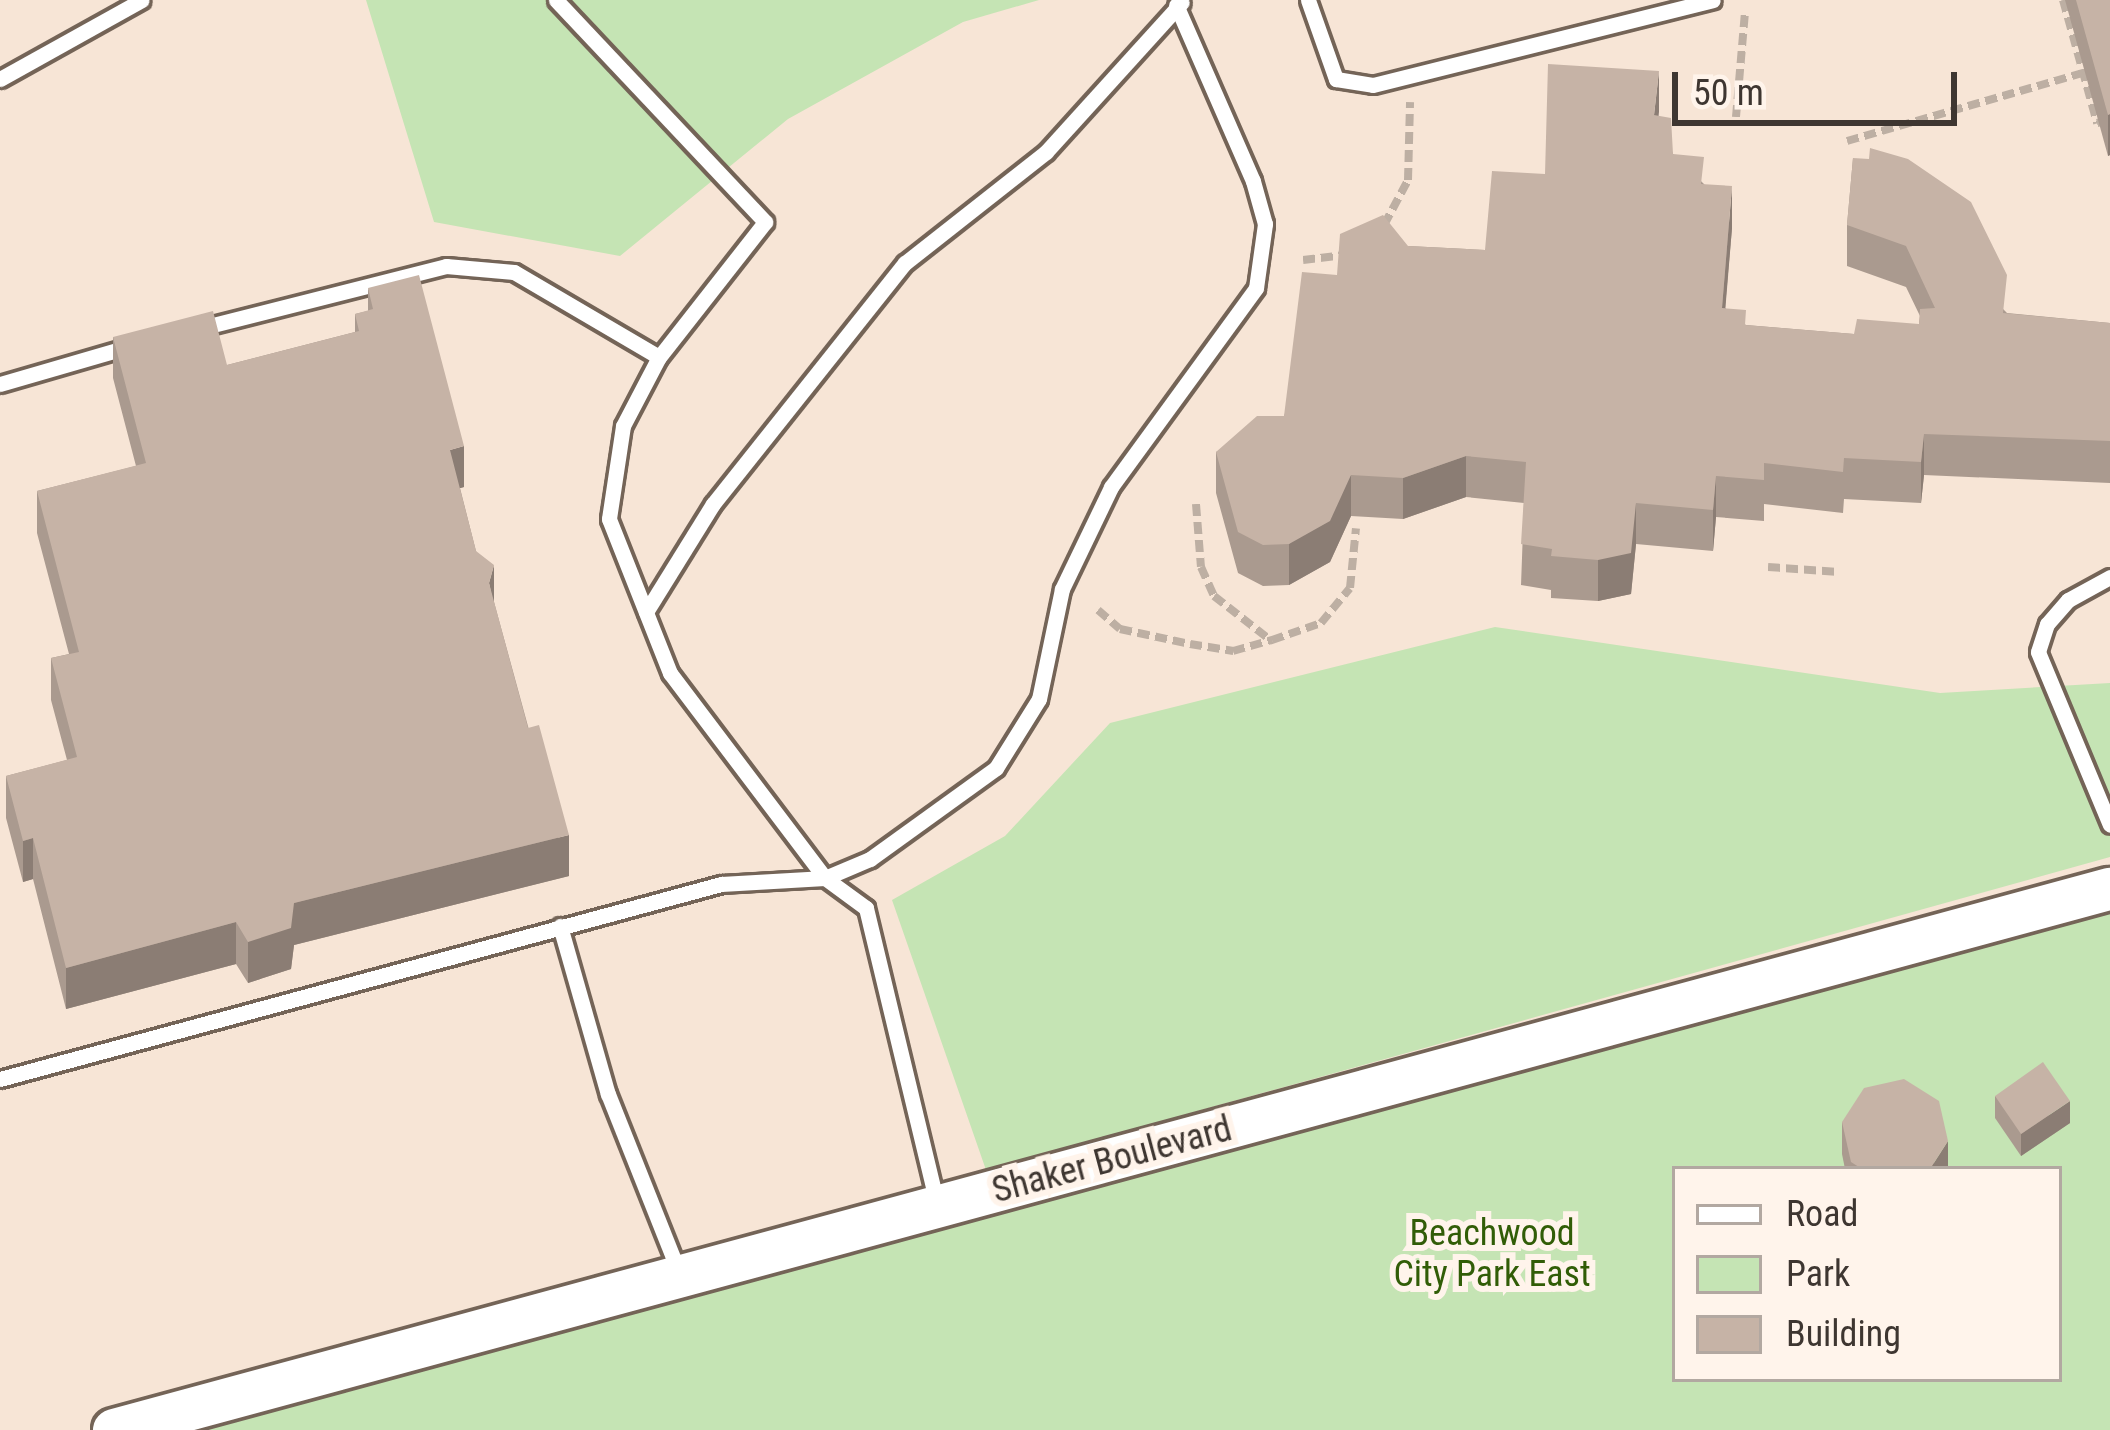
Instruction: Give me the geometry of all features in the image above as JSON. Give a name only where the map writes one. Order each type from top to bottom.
[{"type":"main road","name":"Shaker Boulevard","points":[[114,1430],[2110,890]]},
{"type":"lane","points":[[0,79],[142,0]]},
{"type":"lane","points":[[556,0],[766,222],[659,357],[623,426],[609,519],[670,673],[825,878],[866,908],[938,1207]]},
{"type":"lane","points":[[1308,0],[1336,79],[1373,85],[1713,0]]},
{"type":"lane","points":[[0,1079],[721,884],[825,878],[870,860],[996,768],[1039,699],[1062,589],[1111,487],[1256,288],[1265,224],[1180,3],[1046,152],[905,263],[712,504],[646,613]]},
{"type":"lane","points":[[178,334],[446,266],[514,272],[659,357]]},
{"type":"lane","points":[[0,384],[156,340]]},
{"type":"lane","points":[[2110,578],[2068,600],[2047,624],[2038,652],[2110,825]]},
{"type":"lane","points":[[560,926],[608,1094],[681,1278]]},
{"type":"path","points":[[2063,0],[2097,123],[2110,120]]},
{"type":"path","points":[[1736,118],[1744,11]]},
{"type":"path","points":[[1847,141],[2083,73]]},
{"type":"path","points":[[1370,239],[1408,180],[1414,127],[1408,95]]},
{"type":"path","points":[[1303,260],[1354,253]]},
{"type":"path","points":[[1196,504],[1201,567],[1214,596],[1271,640]]},
{"type":"path","points":[[1098,610],[1120,629],[1190,644],[1233,650],[1271,640],[1321,623],[1350,588],[1355,528]]},
{"type":"path","points":[[1768,567],[1839,572]]},
{"type":"green space","points":[[366,0],[1039,0],[963,22],[788,119],[620,256],[434,222]]},
{"type":"green space","points":[[1495,627],[1940,693],[2110,683],[2110,857],[986,1170],[892,900],[1005,836],[1110,723]]},
{"type":"green space","name":"Beachwood City Park East","points":[[2110,902],[2110,1430],[168,1430]]},
{"type":"building","points":[[2076,0],[2110,0],[2108,115]]},
{"type":"building","points":[[1548,64],[1659,71],[1654,115],[1671,118],[1673,154],[1704,157],[1701,184],[1732,186],[1722,308],[1746,310],[1745,325],[1854,334],[1857,319],[1919,324],[1920,309],[1935,308],[1906,246],[1847,225],[1853,158],[1869,159],[1870,148],[1908,159],[1971,202],[2007,275],[2003,313],[2110,323],[2110,441],[1924,434],[1921,462],[1844,458],[1843,472],[1764,463],[1764,480],[1716,476],[1713,510],[1636,503],[1631,553],[1598,560],[1551,556],[1552,549],[1521,544],[1526,462],[1466,456],[1403,478],[1351,475],[1330,521],[1289,544],[1263,545],[1238,532],[1216,452],[1257,416],[1284,416],[1302,272],[1337,275],[1340,234],[1383,215],[1408,246],[1485,250],[1492,171],[1545,174]]},
{"type":"building","points":[[419,275],[464,446],[450,450],[476,551],[494,565],[489,583],[528,728],[539,725],[569,835],[294,903],[291,928],[248,942],[236,922],[66,968],[33,838],[23,841],[6,776],[77,757],[51,658],[79,652],[37,491],[146,463],[113,337],[213,311],[227,365],[359,331],[355,314],[373,309],[368,288]]},
{"type":"building","points":[[2043,1062],[2070,1101],[2021,1134],[1995,1096]]},
{"type":"building","points":[[1904,1079],[1939,1101],[1948,1141],[1932,1166],[1857,1166],[1851,1162],[1842,1122],[1864,1088]]}]
